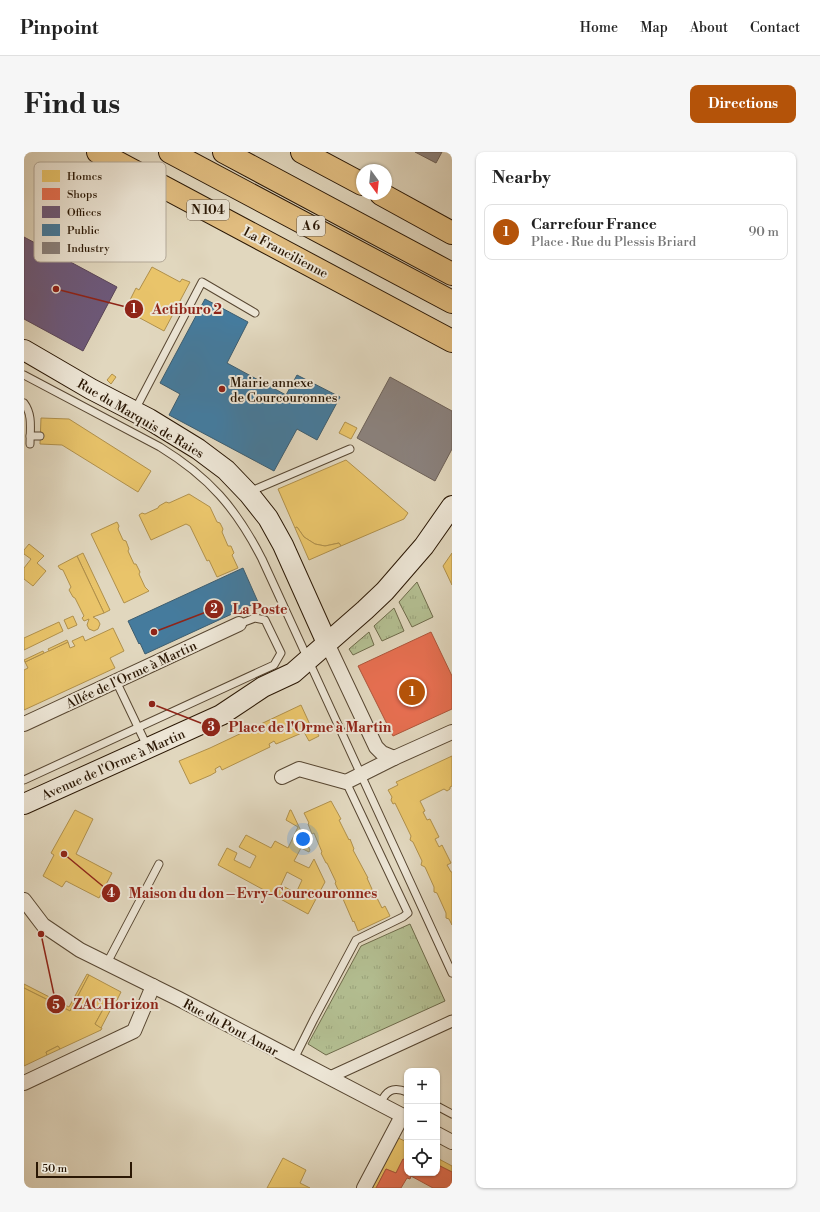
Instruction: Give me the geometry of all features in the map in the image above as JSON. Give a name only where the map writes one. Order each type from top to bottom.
[{"type":"highway","name":"La Francilienne","points":[[98,152],[117,162]]},
{"type":"highway","name":"A 6","points":[[170,152],[452,302]]},
{"type":"highway","name":"A 6","points":[[224,152],[452,274]]},
{"type":"highway","points":[[302,152],[356,181]]},
{"type":"highway","name":"La Francilienne","points":[[166,188],[452,341]]},
{"type":"highway","points":[[392,200],[452,233]]},
{"type":"main road","name":"Rue du Marquis de Raies","points":[[24,350],[198,449],[226,470],[249,494],[268,518],[283,545],[327,643]]},
{"type":"main road","name":"Avenue de l'Orme à Martin","points":[[24,804],[221,715],[263,687],[293,673],[365,610],[399,575],[424,546],[452,506]]},
{"type":"street","name":"Allée de l'Orme à Martin","points":[[24,724],[239,624]]},
{"type":"street","points":[[327,643],[376,747],[382,753],[394,758]]},
{"type":"street","points":[[282,777],[299,769],[346,782],[394,758],[452,732]]},
{"type":"street","name":"Rue du Pont Amar","points":[[24,900],[43,925],[80,950],[330,1077],[404,1117]]},
{"type":"street","points":[[24,1082],[134,1031],[153,986]]},
{"type":"street","points":[[330,1077],[452,1021]]},
{"type":"street","points":[[364,1188],[404,1117]]},
{"type":"street","points":[[440,1136],[452,1142]]},
{"type":"lane","points":[[134,412],[202,282],[256,313]]},
{"type":"lane","points":[[24,375],[182,460],[209,482],[232,509],[252,538],[452,973]]},
{"type":"lane","points":[[24,403],[31,418],[30,444]]},
{"type":"lane","points":[[30,436],[40,436]]},
{"type":"lane","points":[[249,494],[256,489],[350,449]]},
{"type":"lane","points":[[24,780],[274,665],[280,653],[265,620],[255,618],[239,624]]},
{"type":"lane","points":[[116,681],[148,748]]},
{"type":"lane","points":[[294,1059],[356,940],[403,917],[408,913],[346,782]]},
{"type":"lane","points":[[107,963],[159,864]]},
{"type":"lane","points":[[380,1104],[384,1095],[391,1090],[400,1089],[404,1091]]},
{"type":"lane","points":[[440,1108],[452,1114]]},
{"type":"green space","points":[[417,582],[433,617],[412,627],[399,602]]},
{"type":"green space","points":[[394,608],[404,631],[382,641],[374,626]]},
{"type":"green space","points":[[369,632],[374,645],[353,655],[349,649]]},
{"type":"green space","points":[[410,924],[445,1001],[326,1055],[308,1044],[361,946]]},
{"type":"building: Homes","points":[[152,267],[180,282],[182,279],[190,282],[164,331],[125,310],[136,288],[139,290]]},
{"type":"building: Homes","points":[[112,374],[116,377],[111,384],[107,380]]},
{"type":"building: Homes","points":[[41,418],[69,419],[151,471],[138,492],[62,445],[40,444]]},
{"type":"building: Homes","points":[[345,422],[357,428],[351,439],[339,433]]},
{"type":"building: Homes","points":[[346,460],[408,513],[404,519],[341,546],[339,543],[325,546],[315,544],[304,537],[297,527],[295,528],[278,489]]},
{"type":"building: Homes","points":[[189,494],[210,507],[217,522],[220,523],[223,529],[222,532],[228,546],[231,546],[234,553],[232,555],[238,568],[217,577],[209,560],[207,561],[190,526],[186,524],[151,540],[139,515],[158,508],[166,502],[169,503]]},
{"type":"building: Homes","points":[[117,522],[119,526],[118,529],[123,540],[126,541],[129,549],[128,551],[134,564],[136,564],[145,587],[149,591],[124,603],[91,534]]},
{"type":"building: Homes","points":[[297,527],[304,537],[315,544],[325,546],[339,543],[341,546],[309,560],[295,528]]},
{"type":"building: Homes","points":[[29,544],[44,556],[37,563],[46,571],[33,586],[24,579],[24,568],[31,559],[24,554],[24,550]]},
{"type":"building: Homes","points":[[83,553],[110,610],[104,613],[77,556]]},
{"type":"building: Homes","points":[[452,553],[452,585],[443,566]]},
{"type":"building: Homes","points":[[77,556],[104,613],[93,617],[98,620],[100,624],[98,629],[94,631],[89,629],[87,625],[89,619],[84,621],[82,618],[84,616],[69,590],[71,587],[63,570],[58,566]]},
{"type":"building: Homes","points":[[73,616],[77,625],[68,629],[64,620]]},
{"type":"building: Homes","points":[[59,622],[63,631],[24,650],[24,638]]},
{"type":"building: Homes","points":[[113,628],[124,651],[110,658],[115,668],[24,710],[24,670],[28,668],[25,662],[68,642],[70,648],[75,646],[72,641],[83,636],[85,641]]},
{"type":"building: Homes","points":[[67,640],[68,642],[49,651],[48,649]]},
{"type":"building: Homes","points":[[43,651],[44,653],[25,662],[24,660]]},
{"type":"building: Homes","points":[[301,705],[312,729],[314,727],[319,736],[309,741],[304,732],[276,744],[274,741],[269,744],[270,747],[222,770],[220,766],[215,769],[216,772],[211,775],[190,784],[179,761]]},
{"type":"building: Homes","points":[[452,756],[452,786],[450,789],[447,791],[444,789],[420,801],[425,811],[423,812],[427,820],[430,819],[439,837],[435,839],[439,847],[442,845],[451,863],[447,865],[452,872],[452,925],[449,919],[446,918],[446,913],[437,893],[434,892],[434,887],[425,867],[421,865],[422,861],[413,842],[410,840],[411,836],[395,803],[393,804],[391,800],[392,797],[388,790],[398,785],[396,782]]},
{"type":"building: Homes","points":[[331,801],[341,819],[339,820],[349,840],[350,839],[354,849],[353,850],[368,878],[376,898],[382,908],[385,906],[390,916],[358,931],[321,853],[322,852],[314,833],[312,834],[304,813]]},
{"type":"building: Homes","points":[[75,810],[93,819],[76,854],[112,873],[99,898],[66,881],[62,887],[43,876],[54,855],[51,853]]},
{"type":"building: Homes","points":[[291,810],[310,850],[309,852],[301,848],[294,861],[309,868],[314,859],[325,882],[308,914],[218,865],[227,848],[237,853],[234,860],[250,868],[256,856],[239,847],[246,835],[271,848],[275,841],[288,848],[298,827],[286,820]],"holes":[[[287,872],[302,880],[296,893],[281,885]]]},
{"type":"building: Homes","points":[[87,974],[89,975],[70,1011],[24,988],[24,984],[69,1007]]},
{"type":"building: Homes","points":[[89,975],[121,992],[113,1008],[106,1004],[95,1024],[102,1028],[101,1030],[60,1049],[58,1046],[46,1052],[47,1055],[24,1066],[24,988],[70,1011]]},
{"type":"building: Homes","points":[[106,1004],[112,1007],[101,1028],[95,1024]]},
{"type":"building: Homes","points":[[58,1046],[60,1049],[47,1055],[46,1052]]},
{"type":"building: Homes","points":[[396,1137],[404,1141],[404,1160],[396,1173],[386,1169],[376,1188],[369,1188]]},
{"type":"building: Homes","points":[[283,1158],[306,1170],[300,1183],[310,1188],[267,1188]]},
{"type":"building: Homes","points":[[440,1160],[452,1166],[452,1172],[440,1166]]},
{"type":"building: Shops","points":[[431,632],[452,676],[452,709],[393,736],[358,666]]},
{"type":"building: Shops","points":[[404,1160],[404,1176],[411,1176],[410,1179],[407,1178],[401,1188],[376,1188],[386,1169],[396,1173]]},
{"type":"building: Shops","points":[[440,1166],[452,1172],[452,1188],[433,1188],[411,1176],[440,1176]]},
{"type":"building: Offices","points":[[24,237],[34,242],[34,262],[70,262],[117,287],[83,351],[24,319]]},
{"type":"building: Public","name":"Mairie annexe de Courcouronnes","points":[[205,299],[248,322],[227,363],[286,395],[297,375],[340,397],[317,440],[297,429],[274,471],[169,415],[180,394],[160,383]]},
{"type":"building: Public","points":[[243,568],[258,602],[145,654],[128,621]]},
{"type":"building: Industry","points":[[415,152],[442,152],[436,163]]},
{"type":"building: Industry","points":[[390,377],[452,411],[452,449],[435,481],[357,438]]},
{"type":"place","name":"Actiburo 2","points":[[56,289]]},
{"type":"place","name":"Mairie annexe de Courcouronnes","points":[[222,389]]},
{"type":"place","name":"La Poste","points":[[154,632]]},
{"type":"place","name":"Carrefour France","points":[[412,692]]},
{"type":"place","name":"Place de l'Orme à Martin","points":[[152,704]]},
{"type":"place","name":"Maison du don – Evry-Courcouronnes","points":[[64,854]]},
{"type":"place","name":"ZAC Horizon","points":[[41,934]]}]
